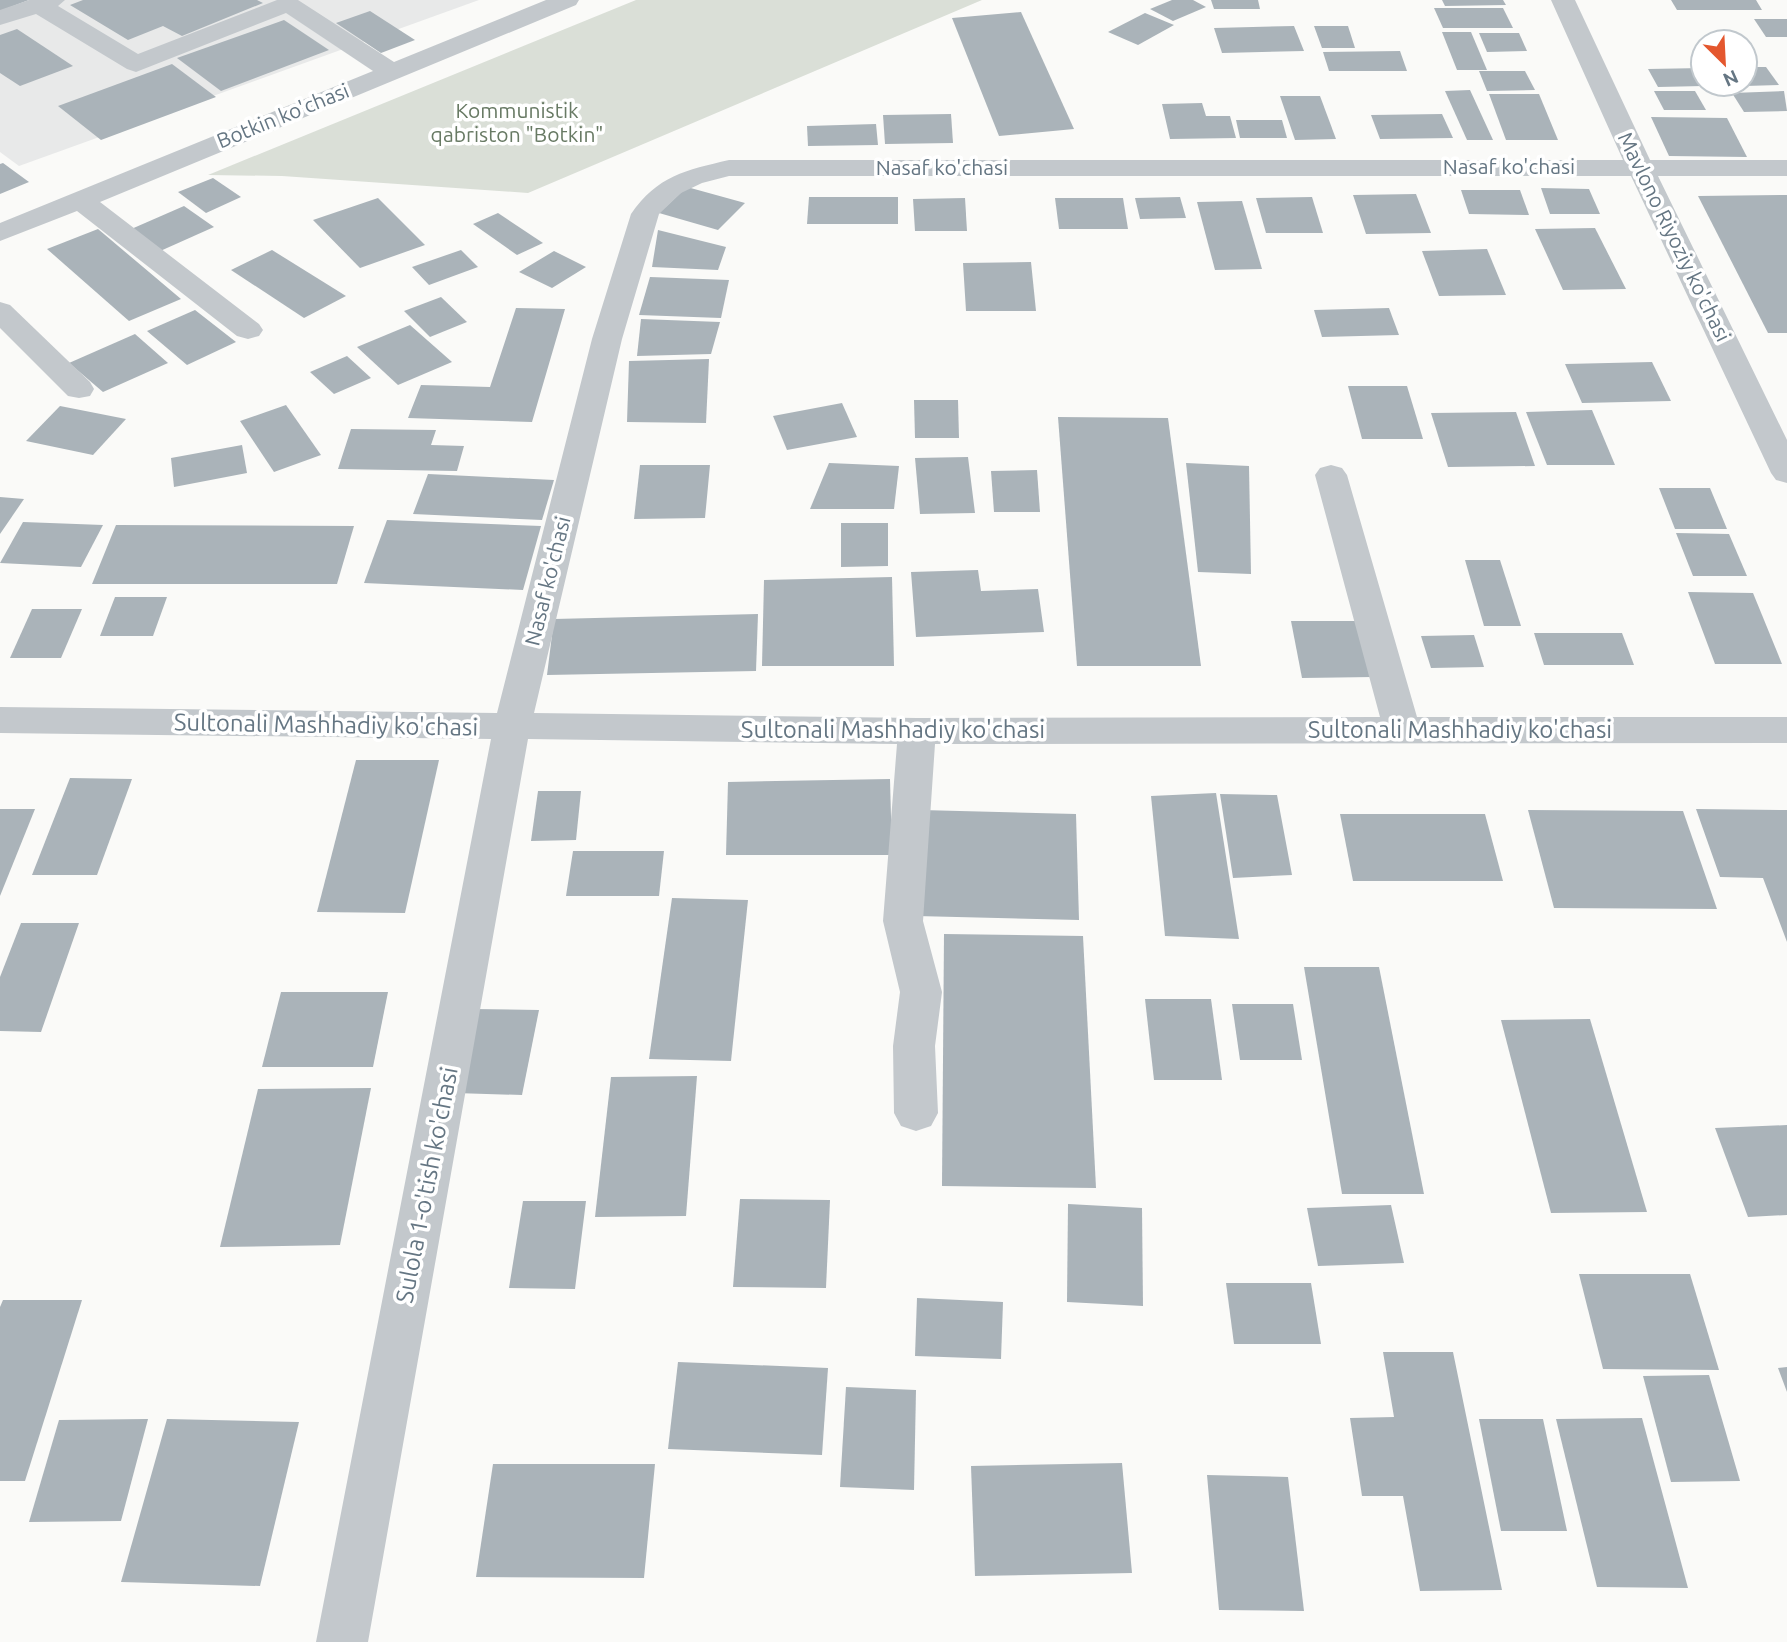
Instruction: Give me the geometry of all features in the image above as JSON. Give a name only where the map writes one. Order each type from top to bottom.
[{"type":"street","name":"Botkin ko'chasi","points":[[0,233],[567,0]]},
{"type":"street","name":"Mavlono Riyoziy ko'chasi","points":[[1563,0],[1787,473]]},
{"type":"street","points":[[0,18],[45,3],[136,64],[288,4],[391,71]]},
{"type":"street","name":"Nasaf ko'chasi","points":[[512,728],[607,339],[645,214],[656,196],[690,177],[729,168],[1787,168]]},
{"type":"street","points":[[80,200],[248,330]]},
{"type":"street","points":[[0,311],[79,388]]},
{"type":"street","points":[[1331,475],[1402,730]]},
{"type":"street","name":"Sultonali Mashhadiy ko'chasi","points":[[0,720],[917,731],[1787,730]]},
{"type":"street","name":"Sulola 1-o'tish ko'chasi","points":[[342,1642],[512,728]]},
{"type":"street","points":[[916,1113],[914,1046],[921,992],[903,920],[917,731]]},
{"type":"shaded area","points":[[52,0],[479,0],[19,166],[0,152],[0,20]]},
{"type":"green space","name":"Kommunistik qabriston \"Botkin\"","points":[[636,0],[982,0],[528,193],[282,176],[208,175]]},
{"type":"building","points":[[0,0],[29,0],[0,11]]},
{"type":"building","points":[[83,0],[257,0],[263,3],[182,36],[163,26],[128,40],[70,5]]},
{"type":"building","points":[[1172,0],[1193,0],[1206,7],[1173,21],[1150,9]]},
{"type":"building","points":[[1211,0],[1258,0],[1260,9],[1214,9]]},
{"type":"building","points":[[1442,0],[1503,0],[1506,5],[1445,6]]},
{"type":"building","points":[[1671,0],[1756,0],[1762,10],[1677,10]]},
{"type":"building","points":[[1434,8],[1503,8],[1513,28],[1443,28]]},
{"type":"building","points":[[370,11],[415,40],[381,53],[336,23]]},
{"type":"building","points":[[1021,12],[1074,129],[999,136],[952,18]]},
{"type":"building","points":[[1145,13],[1174,25],[1138,45],[1108,32]]},
{"type":"building","points":[[1754,19],[1787,19],[1787,37],[1766,37]]},
{"type":"building","points":[[284,20],[329,50],[221,91],[177,58]]},
{"type":"building","points":[[1294,26],[1304,51],[1222,53],[1214,28]]},
{"type":"building","points":[[1314,26],[1348,26],[1355,48],[1322,48]]},
{"type":"building","points":[[17,29],[73,66],[20,86],[0,73],[0,35]]},
{"type":"building","points":[[1442,32],[1471,32],[1487,70],[1457,70]]},
{"type":"building","points":[[1479,33],[1519,33],[1527,51],[1487,52]]},
{"type":"building","points":[[1400,51],[1407,71],[1329,71],[1323,52]]},
{"type":"building","points":[[172,64],[216,97],[101,140],[58,106]]},
{"type":"building","points":[[1759,67],[1766,67],[1779,85],[1759,86]]},
{"type":"building","points":[[1689,68],[1689,86],[1658,87],[1648,69]]},
{"type":"building","points":[[1479,71],[1525,71],[1535,90],[1487,91]]},
{"type":"building","points":[[1470,90],[1493,140],[1467,140],[1445,91]]},
{"type":"building","points":[[1654,91],[1689,91],[1689,98],[1699,98],[1706,110],[1664,110]]},
{"type":"building","points":[[1784,91],[1787,111],[1744,112],[1735,98],[1759,98],[1759,92]]},
{"type":"building","points":[[1489,94],[1539,94],[1558,140],[1506,140]]},
{"type":"building","points":[[1280,96],[1320,96],[1336,139],[1295,140]]},
{"type":"building","points":[[1202,103],[1206,116],[1230,116],[1236,138],[1170,139],[1162,104]]},
{"type":"building","points":[[951,114],[953,143],[885,144],[883,115]]},
{"type":"building","points":[[1442,114],[1453,138],[1380,139],[1371,115]]},
{"type":"building","points":[[1651,117],[1727,118],[1747,157],[1669,156]]},
{"type":"building","points":[[1236,120],[1282,120],[1287,138],[1240,138]]},
{"type":"building","points":[[876,124],[878,145],[808,146],[807,126]]},
{"type":"building","points":[[3,163],[29,182],[0,194],[0,164]]},
{"type":"building","points":[[213,178],[241,197],[206,213],[178,192]]},
{"type":"building","points":[[687,187],[745,203],[718,230],[659,213]]},
{"type":"building","points":[[1541,188],[1589,189],[1600,214],[1550,214]]},
{"type":"building","points":[[1461,190],[1520,190],[1529,215],[1469,214]]},
{"type":"building","points":[[1416,194],[1431,233],[1366,234],[1353,195]]},
{"type":"building","points":[[1787,195],[1787,333],[1768,333],[1698,196]]},
{"type":"building","points":[[809,197],[898,197],[898,224],[807,224]]},
{"type":"building","points":[[1180,197],[1186,218],[1140,219],[1135,198]]},
{"type":"building","points":[[1312,197],[1323,233],[1266,233],[1256,198]]},
{"type":"building","points":[[378,198],[425,245],[360,268],[313,220]]},
{"type":"building","points":[[965,198],[967,231],[915,231],[913,199]]},
{"type":"building","points":[[1055,198],[1123,198],[1128,229],[1059,229]]},
{"type":"building","points":[[1242,201],[1262,269],[1215,270],[1197,202]]},
{"type":"building","points":[[184,206],[214,227],[158,252],[129,230]]},
{"type":"building","points":[[498,213],[543,243],[517,255],[473,224]]},
{"type":"building","points":[[1595,228],[1626,289],[1563,290],[1535,229]]},
{"type":"building","points":[[98,229],[181,299],[129,321],[47,249]]},
{"type":"building","points":[[658,230],[726,247],[718,270],[652,267]]},
{"type":"building","points":[[1487,249],[1506,295],[1439,296],[1422,251]]},
{"type":"building","points":[[272,250],[346,296],[304,318],[231,270]]},
{"type":"building","points":[[461,250],[478,267],[429,285],[412,267]]},
{"type":"building","points":[[554,251],[586,267],[552,288],[519,272]]},
{"type":"building","points":[[1031,262],[1036,311],[966,311],[963,263]]},
{"type":"building","points":[[650,277],[729,280],[721,318],[639,315]]},
{"type":"building","points":[[441,297],[467,322],[430,337],[404,311]]},
{"type":"building","points":[[516,308],[565,309],[532,422],[408,418],[421,385],[490,387]]},
{"type":"building","points":[[1389,308],[1399,335],[1322,337],[1314,310]]},
{"type":"building","points":[[195,310],[236,342],[187,365],[147,331]]},
{"type":"building","points":[[641,319],[720,322],[711,354],[637,356]]},
{"type":"building","points":[[410,325],[452,362],[398,385],[357,347]]},
{"type":"building","points":[[135,334],[168,363],[103,392],[69,363]]},
{"type":"building","points":[[347,356],[371,378],[334,394],[310,372]]},
{"type":"building","points":[[709,359],[706,423],[627,422],[629,361]]},
{"type":"building","points":[[1652,362],[1671,401],[1582,403],[1565,364]]},
{"type":"building","points":[[1348,386],[1407,386],[1423,439],[1362,439]]},
{"type":"building","points":[[914,400],[958,400],[959,438],[915,438]]},
{"type":"building","points":[[842,403],[857,437],[787,450],[773,416]]},
{"type":"building","points":[[286,405],[321,455],[274,472],[240,421]]},
{"type":"building","points":[[60,406],[126,419],[93,455],[26,441]]},
{"type":"building","points":[[1592,410],[1615,465],[1547,465],[1526,412]]},
{"type":"building","points":[[1516,412],[1535,466],[1448,467],[1431,413]]},
{"type":"building","points":[[1058,417],[1168,418],[1201,666],[1077,666]]},
{"type":"building","points":[[351,429],[436,430],[431,445],[464,446],[457,471],[338,469]]},
{"type":"building","points":[[242,445],[247,473],[174,487],[171,458]]},
{"type":"building","points":[[968,457],[975,513],[920,514],[915,458]]},
{"type":"building","points":[[829,463],[899,466],[894,509],[810,509]]},
{"type":"building","points":[[1186,463],[1249,466],[1251,574],[1198,572]]},
{"type":"building","points":[[640,465],[710,465],[705,518],[634,519]]},
{"type":"building","points":[[1037,470],[1040,512],[994,512],[991,471]]},
{"type":"building","points":[[428,474],[554,480],[542,520],[413,514]]},
{"type":"building","points":[[1659,488],[1710,488],[1727,529],[1675,529]]},
{"type":"building","points":[[0,497],[24,499],[0,534]]},
{"type":"building","points":[[387,520],[541,526],[523,590],[364,583]]},
{"type":"building","points":[[23,522],[103,525],[81,567],[0,563]]},
{"type":"building","points":[[841,523],[888,523],[888,566],[841,567]]},
{"type":"building","points":[[116,525],[354,526],[337,584],[92,584]]},
{"type":"building","points":[[1676,533],[1729,534],[1747,576],[1693,576]]},
{"type":"building","points":[[1465,560],[1500,560],[1521,626],[1484,626]]},
{"type":"building","points":[[978,570],[981,591],[1038,589],[1044,632],[916,637],[911,572]]},
{"type":"building","points":[[892,577],[894,666],[762,666],[764,580]]},
{"type":"building","points":[[1688,592],[1753,593],[1782,664],[1715,664]]},
{"type":"building","points":[[115,597],[167,597],[153,636],[100,636]]},
{"type":"building","points":[[32,609],[82,609],[61,658],[10,658]]},
{"type":"building","points":[[758,614],[756,671],[547,675],[554,619]]},
{"type":"building","points":[[1291,621],[1360,621],[1373,677],[1302,678]]},
{"type":"building","points":[[1534,633],[1622,633],[1634,665],[1544,665]]},
{"type":"building","points":[[1474,635],[1484,667],[1431,668],[1421,636]]},
{"type":"building","points":[[356,760],[439,760],[405,913],[317,912]]},
{"type":"building","points":[[70,778],[132,779],[97,875],[32,875]]},
{"type":"building","points":[[890,779],[892,855],[726,855],[728,782]]},
{"type":"building","points":[[538,791],[581,791],[576,840],[531,841]]},
{"type":"building","points":[[1216,793],[1239,939],[1165,936],[1151,796]]},
{"type":"building","points":[[1220,794],[1277,795],[1292,875],[1233,878]]},
{"type":"building","points":[[0,809],[35,809],[0,896]]},
{"type":"building","points":[[1696,809],[1787,810],[1787,942],[1763,878],[1720,877]]},
{"type":"building","points":[[921,810],[1076,814],[1079,920],[916,916]]},
{"type":"building","points":[[1528,810],[1683,811],[1717,909],[1554,908]]},
{"type":"building","points":[[1340,814],[1485,814],[1503,881],[1353,881]]},
{"type":"building","points":[[573,851],[664,851],[659,896],[566,896]]},
{"type":"building","points":[[672,898],[748,900],[731,1061],[649,1059]]},
{"type":"building","points":[[21,923],[79,923],[41,1032],[0,1031],[0,977]]},
{"type":"building","points":[[944,934],[1083,936],[1096,1188],[942,1186]]},
{"type":"building","points":[[1304,967],[1379,967],[1424,1194],[1342,1194]]},
{"type":"building","points":[[281,992],[388,992],[373,1067],[262,1067]]},
{"type":"building","points":[[1145,999],[1211,999],[1222,1080],[1154,1080]]},
{"type":"building","points":[[1232,1004],[1293,1004],[1302,1060],[1240,1060]]},
{"type":"building","points":[[473,1009],[539,1010],[522,1095],[455,1093]]},
{"type":"building","points":[[1590,1019],[1647,1212],[1551,1213],[1501,1020]]},
{"type":"building","points":[[697,1076],[686,1216],[595,1217],[611,1077]]},
{"type":"building","points":[[371,1088],[340,1245],[220,1247],[258,1089]]},
{"type":"building","points":[[1787,1125],[1787,1215],[1748,1217],[1715,1128]]},
{"type":"building","points":[[740,1199],[830,1200],[826,1288],[733,1287]]},
{"type":"building","points":[[523,1201],[586,1201],[575,1289],[509,1288]]},
{"type":"building","points":[[1068,1204],[1142,1208],[1143,1306],[1067,1302]]},
{"type":"building","points":[[1391,1205],[1404,1263],[1318,1266],[1307,1208]]},
{"type":"building","points":[[1579,1274],[1690,1274],[1719,1370],[1603,1369]]},
{"type":"building","points":[[1226,1283],[1311,1283],[1321,1344],[1234,1344]]},
{"type":"building","points":[[917,1298],[1003,1302],[1001,1359],[915,1356]]},
{"type":"building","points":[[3,1300],[82,1300],[25,1481],[0,1481],[0,1307]]},
{"type":"building","points":[[1383,1352],[1453,1352],[1502,1590],[1420,1591],[1403,1496],[1362,1496],[1350,1418],[1394,1417]]},
{"type":"building","points":[[678,1362],[828,1368],[822,1455],[668,1449]]},
{"type":"building","points":[[1787,1367],[1787,1392],[1778,1368]]},
{"type":"building","points":[[1709,1375],[1740,1481],[1671,1482],[1643,1376]]},
{"type":"building","points":[[846,1387],[916,1390],[914,1490],[840,1487]]},
{"type":"building","points":[[1642,1418],[1688,1588],[1597,1587],[1556,1419]]},
{"type":"building","points":[[148,1419],[121,1521],[29,1522],[59,1420]]},
{"type":"building","points":[[167,1419],[299,1422],[260,1586],[121,1582]]},
{"type":"building","points":[[1479,1419],[1543,1419],[1567,1531],[1501,1531]]},
{"type":"building","points":[[1122,1463],[1132,1573],[975,1576],[971,1466]]},
{"type":"building","points":[[493,1464],[655,1464],[644,1578],[476,1577]]},
{"type":"building","points":[[1207,1475],[1288,1477],[1304,1611],[1219,1610]]}]
